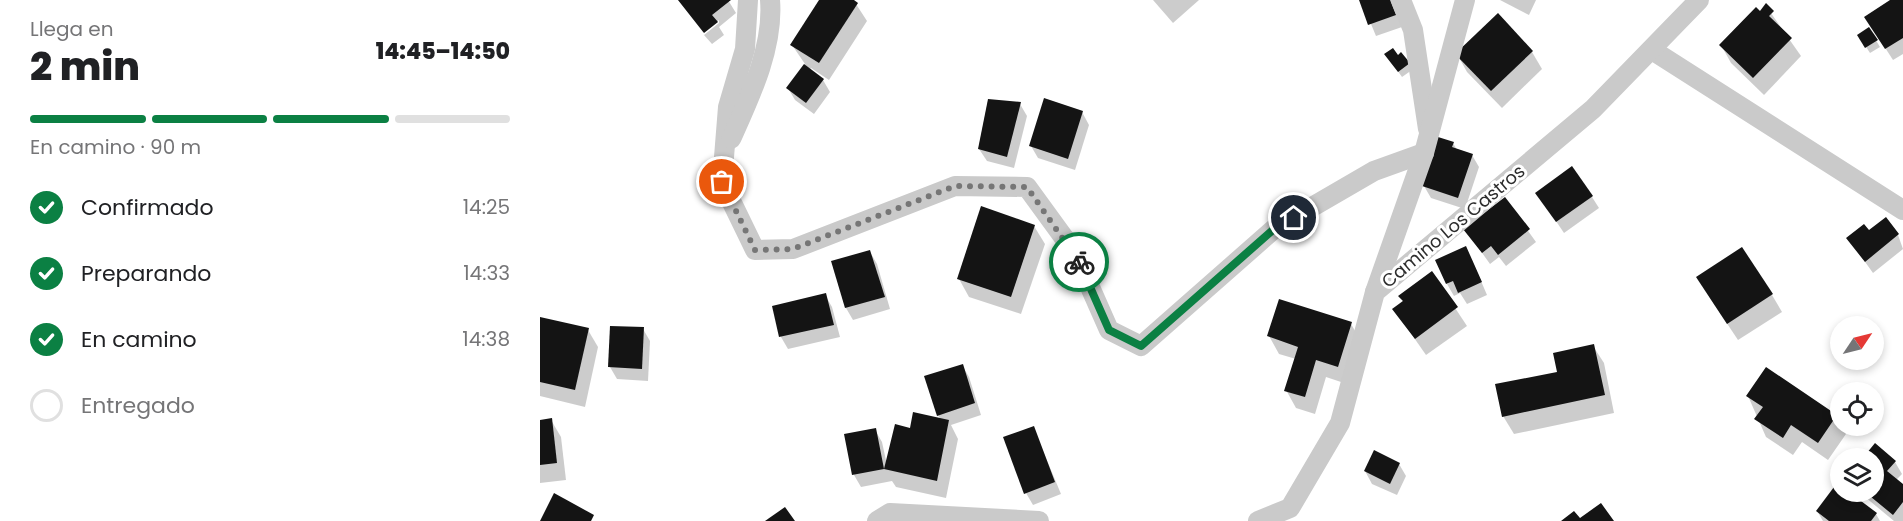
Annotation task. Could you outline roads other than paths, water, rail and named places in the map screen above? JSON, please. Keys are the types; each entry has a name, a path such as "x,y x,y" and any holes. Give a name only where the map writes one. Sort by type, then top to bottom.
{"street":[{"path":"748,0 745,49 728,107 722,182 755,250 793,249 955,186 1027,187 1075,253 1109,330 1141,346 1274,229 1374,171 1427,145"},
{"path":"724,152 750,98 765,50 770,0"},
{"path":"1401,0 1413,30 1427,145"},
{"path":"1375,292 1427,145 1465,0"},
{"name":"Camino Los Castros","path":"1258,521 1290,514 1340,423 1375,292 1593,109 1699,0"},
{"path":"1652,50 1903,210"},
{"path":"877,521 890,513 1039,521"}]}
